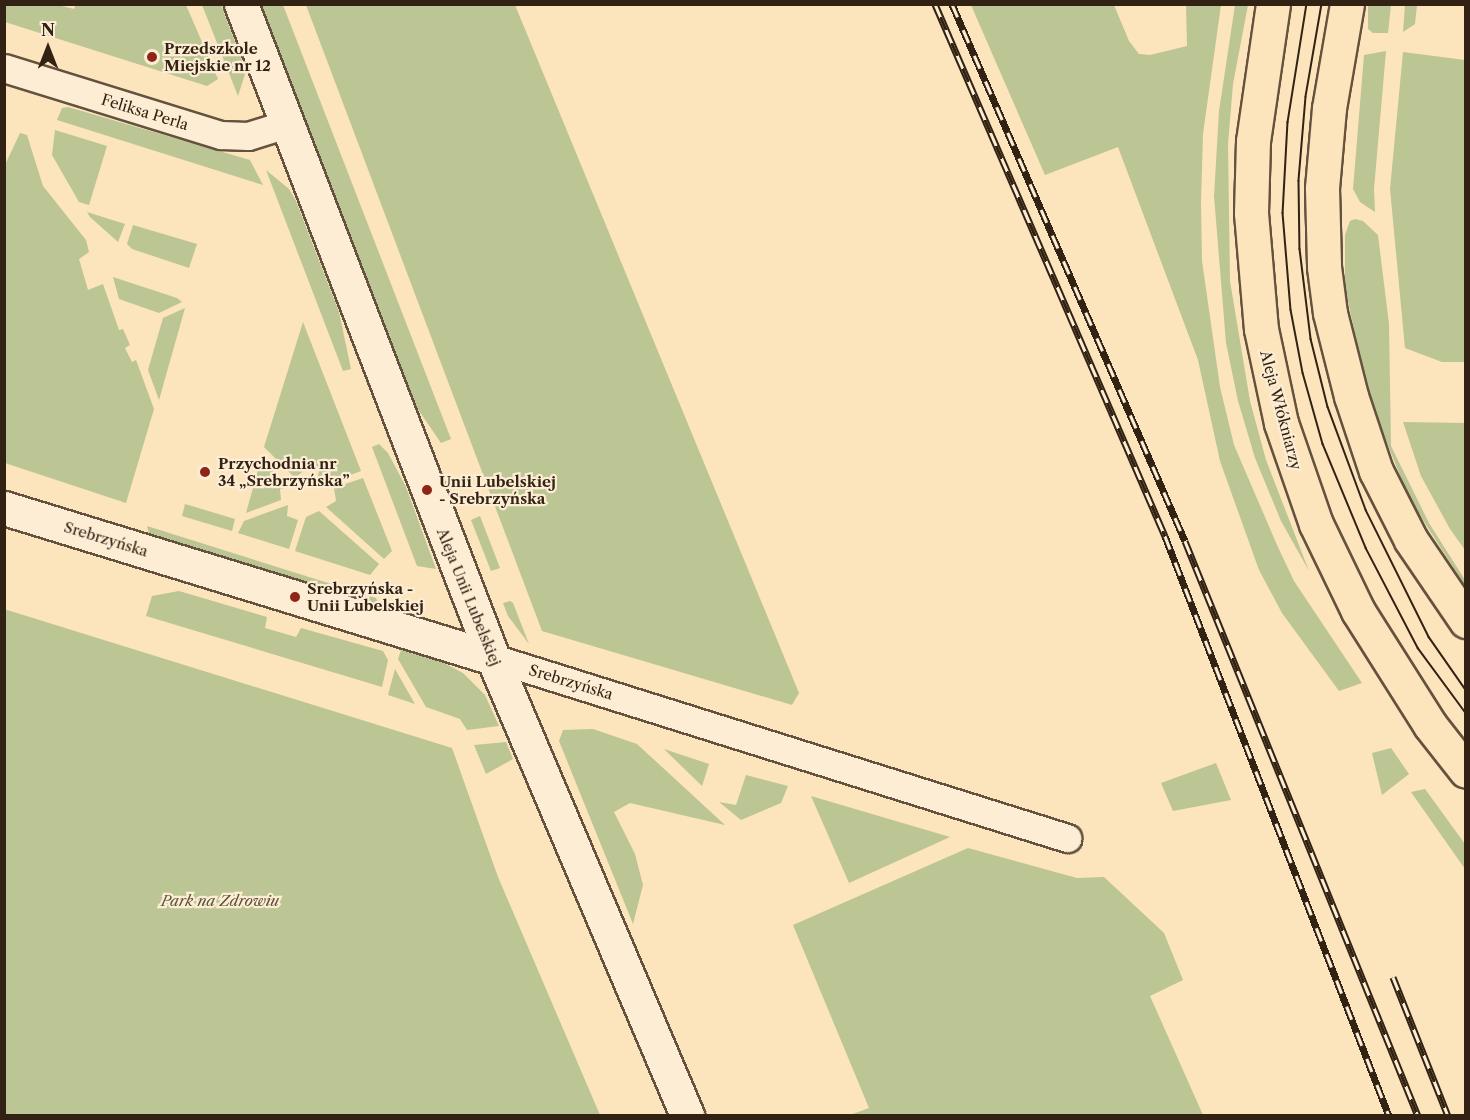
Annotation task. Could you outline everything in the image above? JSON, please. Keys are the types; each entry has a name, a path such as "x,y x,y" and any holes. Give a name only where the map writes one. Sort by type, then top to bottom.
{"main road":[{"name":"Aleja Włókniarzy","path":"1273,4 1253,141 1251,213 1261,329 1281,423 1316,524 1358,611 1424,716 1466,771"},
{"path":"1347,4 1329,108 1322,188 1324,267 1330,313 1351,396 1376,471 1411,540 1466,621"}],"street":[{"name":"Aleja Unii Lubelskiej","path":"241,4 493,658 687,1116"},
{"name":"Feliksa Perla","path":"4,68 220,135 248,136 287,124"},
{"name":"Srebrzyńska","path":"4,508 1067,838"}],"green space":[{"name":"Przedszkole Miejskie nr 12","path":"76,4 186,5 218,79 207,86 5,22 5,5 58,5 74,9"},
{"path":"202,5 221,5 246,71 238,96"},
{"path":"260,5 283,5 451,439 441,443 413,402"},
{"path":"306,5 515,5 799,693 792,705 542,631"},
{"path":"971,5 1114,5 1129,41 1139,54 1150,55 1187,46 1186,5 1221,5 1203,134 1201,202 1202,261 1220,387 1234,445 1294,581 1362,683 1339,691 1282,613 1259,570 1220,461 1198,360 1118,147 1045,175"},
{"path":"1235,5 1248,5 1233,84 1228,144 1230,281 1250,401 1266,460 1309,571 1281,521 1255,458 1238,401 1226,343 1214,196 1219,111"},
{"path":"1368,5 1391,5 1388,33 1373,33 1368,29"},
{"path":"1405,5 1417,5 1415,24 1403,32"},
{"path":"1386,51 1374,189 1375,212 1360,202 1353,189 1364,55"},
{"path":"1403,52 1465,60 1465,362 1442,362 1405,348 1390,189"},
{"path":"68,107 250,160 263,185 57,120 62,108"},
{"path":"55,130 107,146 89,205 79,202 52,155"},
{"path":"20,133 27,135 43,186 86,240 89,252 79,259 88,290 103,284 119,330 123,329 130,345 125,348 132,362 136,360 154,409 126,503 5,463 4,167"},
{"path":"266,170 289,189 296,201 339,312 351,369 343,371"},
{"path":"87,212 125,224 118,242 90,217"},
{"path":"1355,219 1363,221 1378,235 1389,324 1391,446 1429,523 1465,580 1465,586 1409,498 1368,395 1345,287 1345,235 1350,221"},
{"path":"133,225 197,244 189,268 132,249 127,244"},
{"path":"113,277 177,298 182,302 159,313 119,299"},
{"path":"185,308 159,400 148,370 163,318"},
{"path":"303,322 361,471 327,484 318,476 319,471 308,467 295,478 264,447"},
{"path":"1403,422 1465,423 1465,550 1450,529 1421,476"},
{"path":"379,444 388,453 406,487 436,569 417,566 372,447"},
{"path":"261,459 288,487 280,489 281,500 246,513"},
{"path":"363,478 392,551 384,559 326,507 336,501 334,488"},
{"path":"185,504 235,519 232,531 182,516"},
{"path":"288,505 287,516 298,520 289,549 238,533 244,521"},
{"path":"319,511 379,564 370,575 295,551 306,517"},
{"path":"480,516 500,568 491,571 471,520"},
{"path":"147,526 376,598 379,605 149,533"},
{"path":"179,591 267,617 265,628 296,637 301,628 383,651 388,660 382,687 146,616 152,596"},
{"path":"510,601 513,603 529,644 508,616 503,603"},
{"name":"Park na Zdrowiu","path":"4,609 452,748 498,877 600,1115 5,1115"},
{"path":"401,650 444,663 463,673 485,695 499,726 467,730 460,719 426,707 398,659"},
{"path":"395,669 415,704 388,695"},
{"path":"593,729 637,744 725,825 630,803 614,812 635,854 643,885 633,924 559,741 563,730"},
{"path":"506,742 513,759 486,774 474,745"},
{"path":"1391,748 1409,774 1382,795 1372,753"},
{"path":"664,749 709,764 702,786"},
{"path":"1216,763 1231,800 1173,811 1161,783"},
{"path":"746,775 788,786 781,803 741,820 719,802 736,805"},
{"path":"1425,789 1465,844 1465,869 1411,792"},
{"path":"811,796 950,837 849,883"},
{"path":"968,848 1077,878 1104,877 1164,933 1183,980 1150,996 1203,1115 850,1115 869,1108 793,925"}],"tram line":[{"path":"1307,4 1288,122 1283,213 1291,310 1303,373 1323,444 1366,548 1418,648 1466,713"},
{"path":"1322,4 1306,97 1299,181 1300,249 1311,339 1328,407 1366,510 1429,637 1466,690"}],"railway":[{"path":"935,4 1165,536 1389,1116"},
{"path":"952,4 1185,541 1418,1116"},
{"path":"1393,977 1448,1116"}],"place":[{"name":"Przedszkole Miejskie nr 12","path":"152,57"},
{"name":"Przychodnia nr 34 „Srebrzyńska”","path":"205,472"},
{"name":"Unii Lubelskiej - Srebrzyńska","path":"427,490"},
{"name":"Srebrzyńska - Unii Lubelskiej","path":"295,597"}]}
